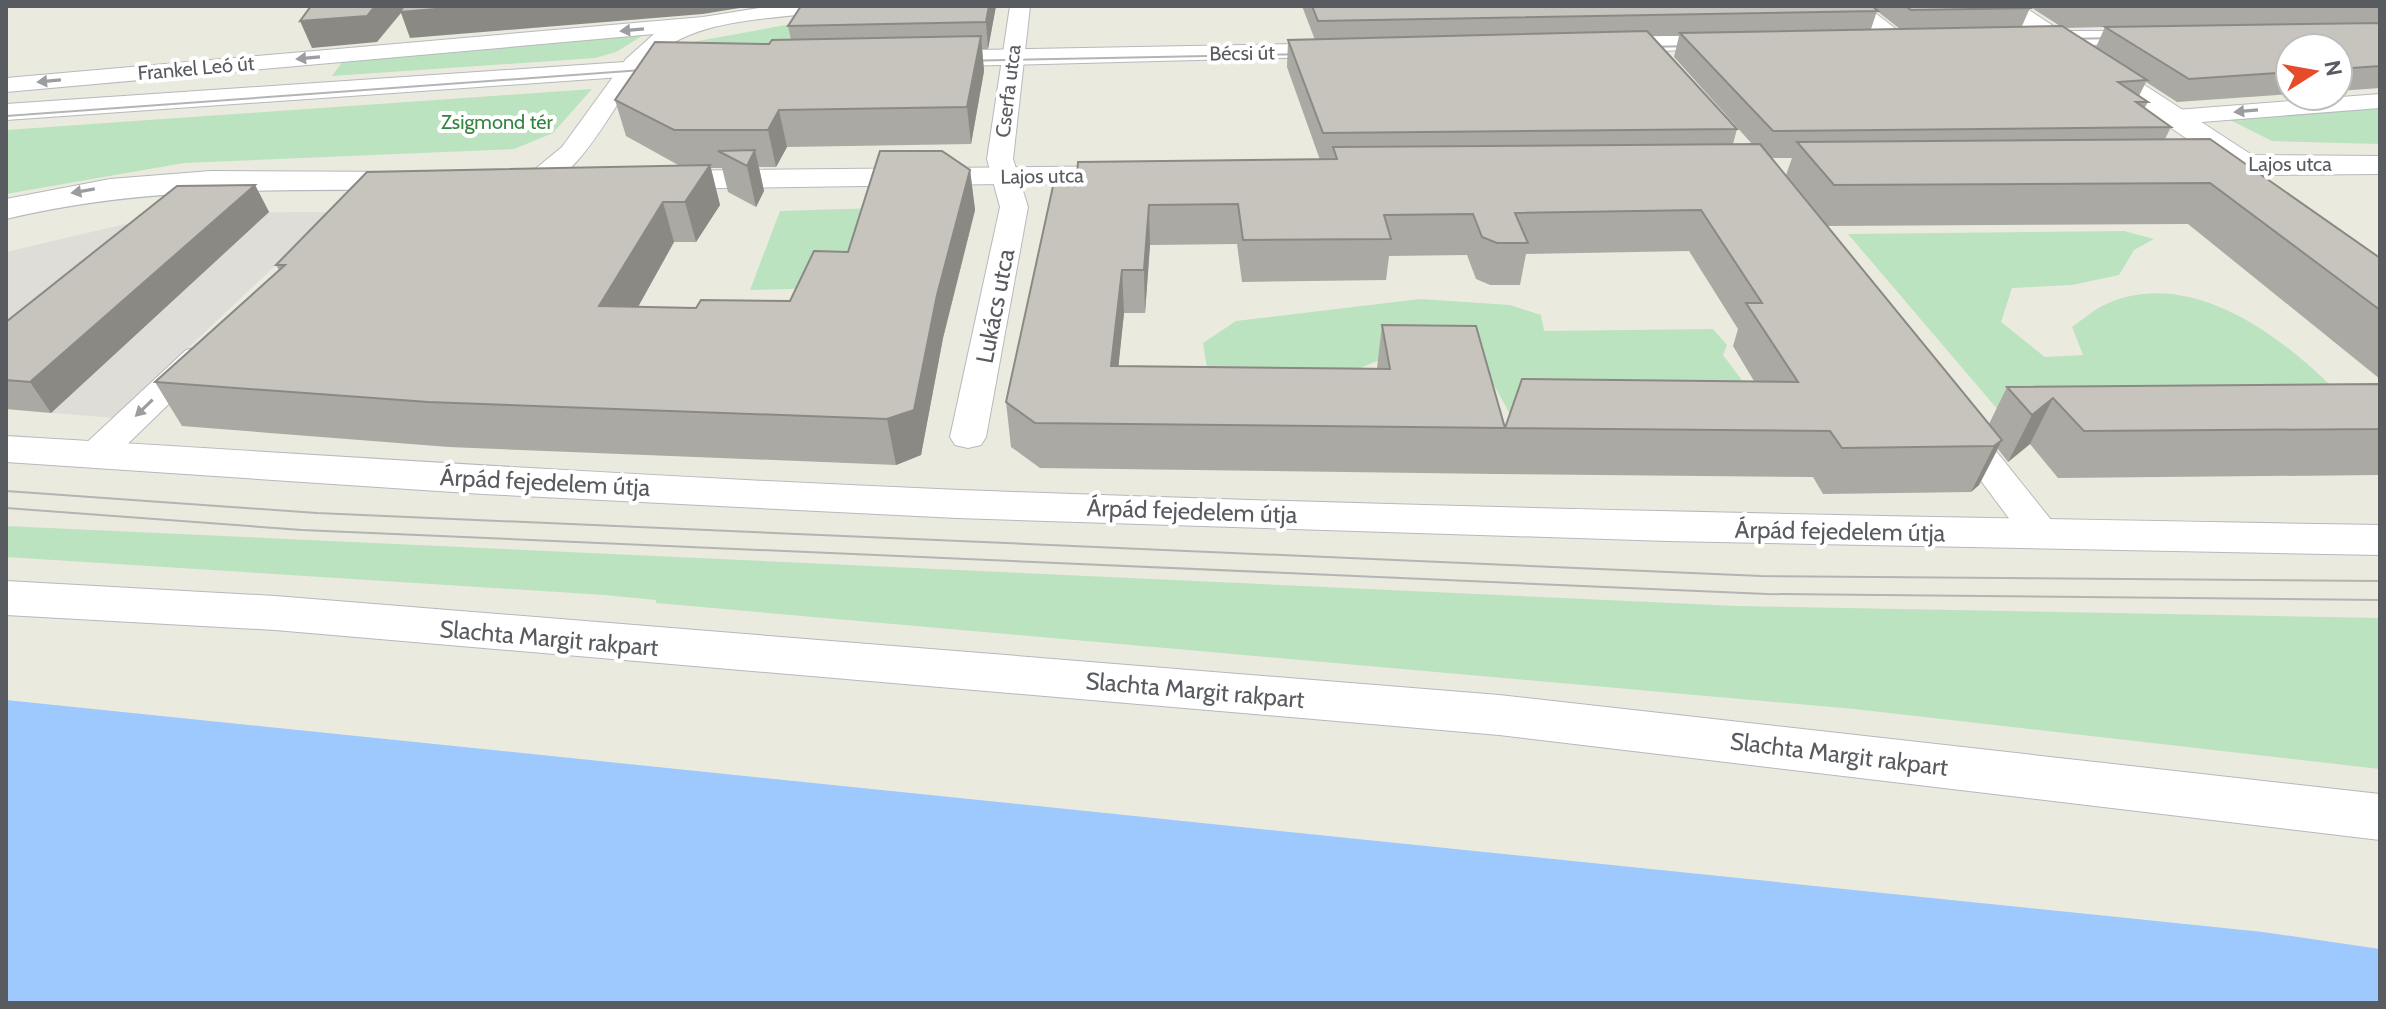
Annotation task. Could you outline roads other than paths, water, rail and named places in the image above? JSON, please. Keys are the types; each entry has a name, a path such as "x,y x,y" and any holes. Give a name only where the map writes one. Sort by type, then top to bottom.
{"street":[{"path":"386,51 709,23 820,6"},
{"name":"Cserfa utca","path":"1004,176 1000,159 1020,6"},
{"path":"1853,6 1898,39"},
{"path":"2007,6 2058,37 2290,196"},
{"path":"538,180 570,154 633,67 657,42 709,23"},
{"path":"386,51 403,28"},
{"path":"1986,39 2191,35"},
{"path":"1850,40 1927,39"},
{"path":"1567,46 1756,42"},
{"path":"1645,44 1665,66"},
{"name":"Bécsi út","path":"897,60 1378,50"},
{"name":"Frankel Leó út","path":"6,85 386,51"},
{"path":"6,112 633,67 721,64"},
{"path":"2176,117 2380,101"},
{"name":"Lajos utca","path":"2156,165 2380,165"},
{"name":"Lajos utca","path":"625,180 1160,175"},
{"name":"Lukács utca","path":"968,437 1014,207 1004,176"},
{"path":"6,209 130,184 260,178 445,181"},
{"path":"507,180 578,181"},
{"path":"6,235 158,200 328,181"},
{"path":"349,214 383,181"},
{"path":"96,454 222,334"},
{"path":"1945,409 2042,535"},
{"name":"Árpád fejedelem útja","path":"6,449 485,480 941,501 1666,528 2380,540"},
{"name":"Slachta Margit rakpart","path":"6,598 275,613 530,637 1499,715 2380,817"}],"water":[{"path":"6,700 2263,932 2380,949 2380,1003 6,1003"}],"tram line":[{"path":"2060,39 2120,38"},
{"path":"1640,47 1700,46"},
{"path":"960,61 1308,54"},
{"path":"6,116 656,69"},
{"path":"6,491 317,513 1761,576 2380,581"},
{"path":"6,508 302,530 1767,594 2380,600"}],"park label":[{"name":"Zsigmond tér","path":"497,122"}]}
